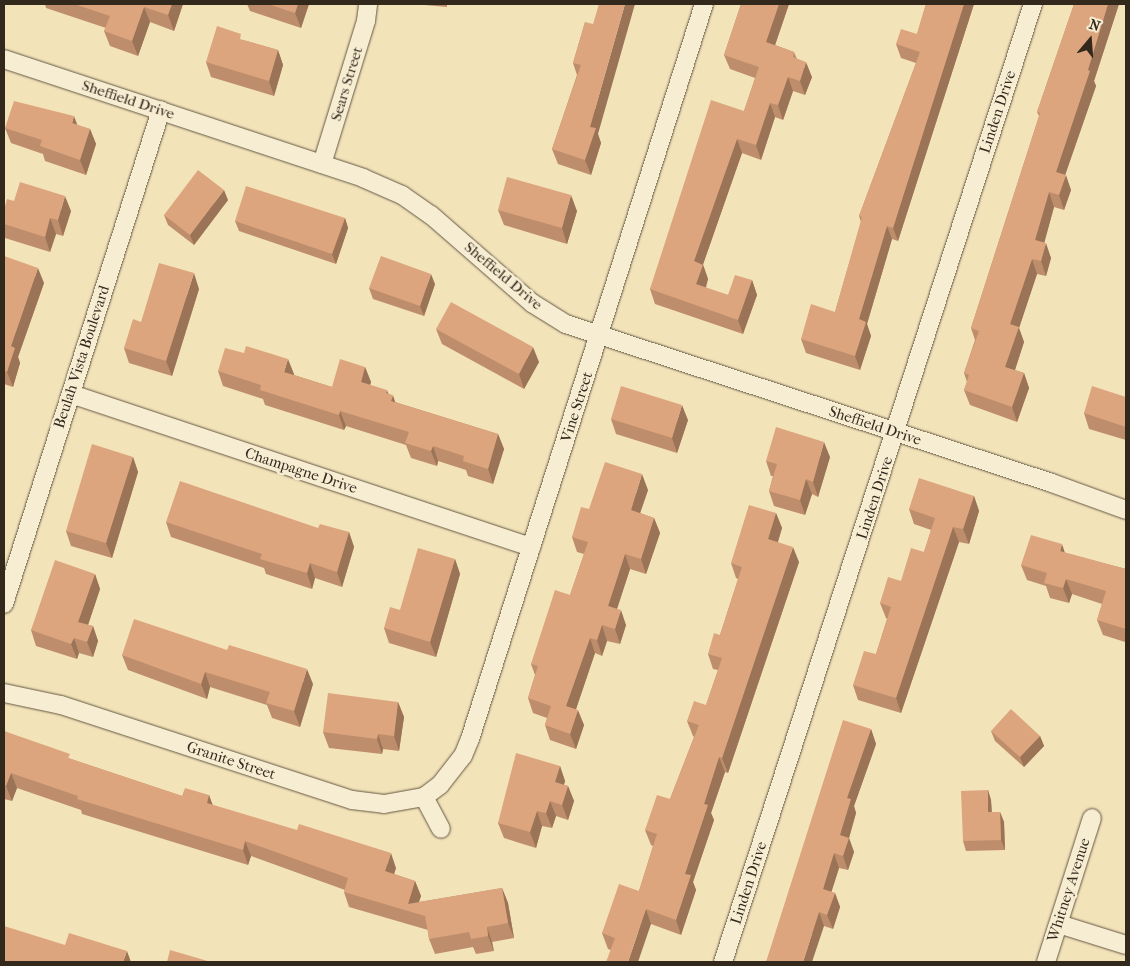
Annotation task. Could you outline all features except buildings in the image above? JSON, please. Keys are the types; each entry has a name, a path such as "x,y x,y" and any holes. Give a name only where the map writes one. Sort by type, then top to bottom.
{"street":[{"name":"Sears Street","path":"322,164 366,21 368,4"},
{"name":"Vine Street","path":"424,797 440,785 463,756 600,336 704,4"},
{"name":"Linden Drive","path":"723,962 896,433 1033,4"},
{"name":"Sheffield Drive","path":"4,59 322,164 402,195 431,215 532,303 566,324 1126,510"},
{"name":"Beulah Vista Boulevard","path":"4,604 161,110"},
{"name":"Champagne Drive","path":"71,394 531,547"},
{"name":"Granite Street","path":"4,693 60,705 352,800 384,804 424,797"},
{"path":"424,797 441,829"},
{"name":"Whitney Avenue","path":"1046,962 1092,818"},
{"path":"1058,924 1126,945"}]}
